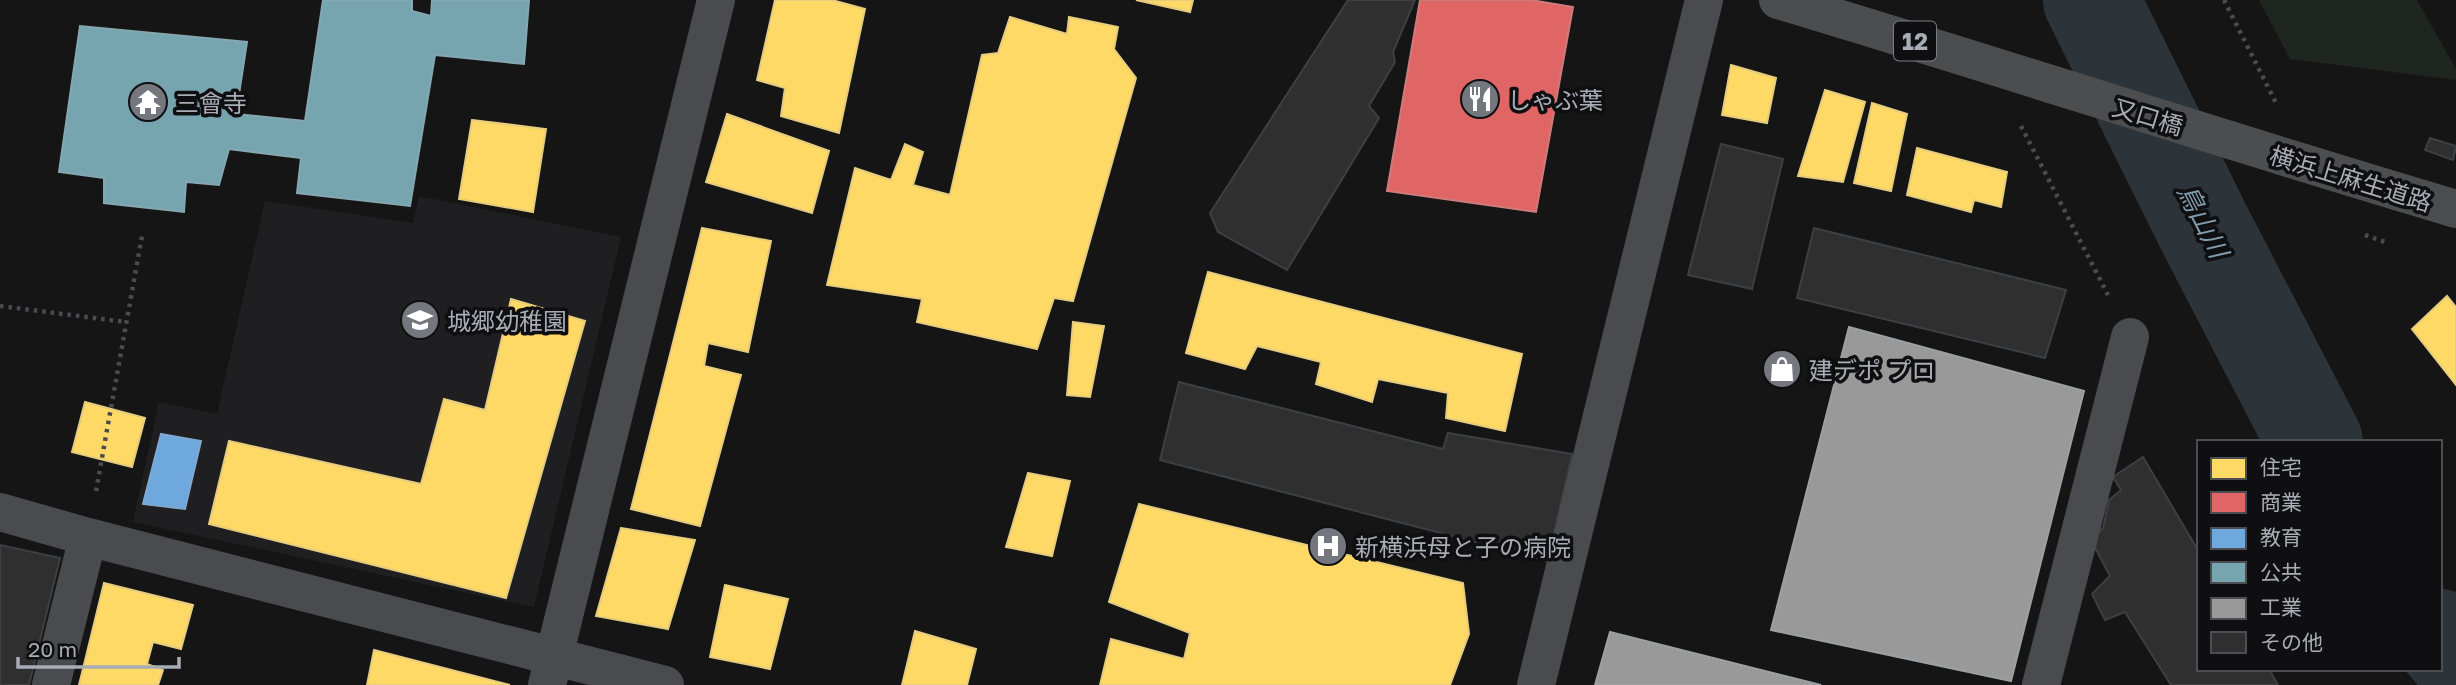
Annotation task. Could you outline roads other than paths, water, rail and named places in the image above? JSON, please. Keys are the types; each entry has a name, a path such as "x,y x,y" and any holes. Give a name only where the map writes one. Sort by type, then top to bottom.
{"main road":[{"name":"又口橋","path":"1779,0 1988,63 2246,147"},
{"name":"横浜上麻生道路","path":"2246,147 2456,209"}],"street":[{"path":"550,671 716,0"},
{"path":"1536,685 1704,0"},
{"path":"2041,685 2130,337"},
{"path":"0,512 550,671 665,685"},
{"path":"51,685 88,537"}],"waterway":[{"name":"鳥山川","path":"2091,0 2203,226 2314,440"},
{"name":"鳥山川","path":"2442,639 2456,656"}],"place":[{"name":"しゃぶ葉","path":"1480,99"},
{"name":"三會寺","path":"148,102"},
{"name":"城郷幼稚園","path":"420,320"},
{"name":"建デポ プロ","path":"1782,369"},
{"name":"新横浜母と子の病院","path":"1328,546"}]}
